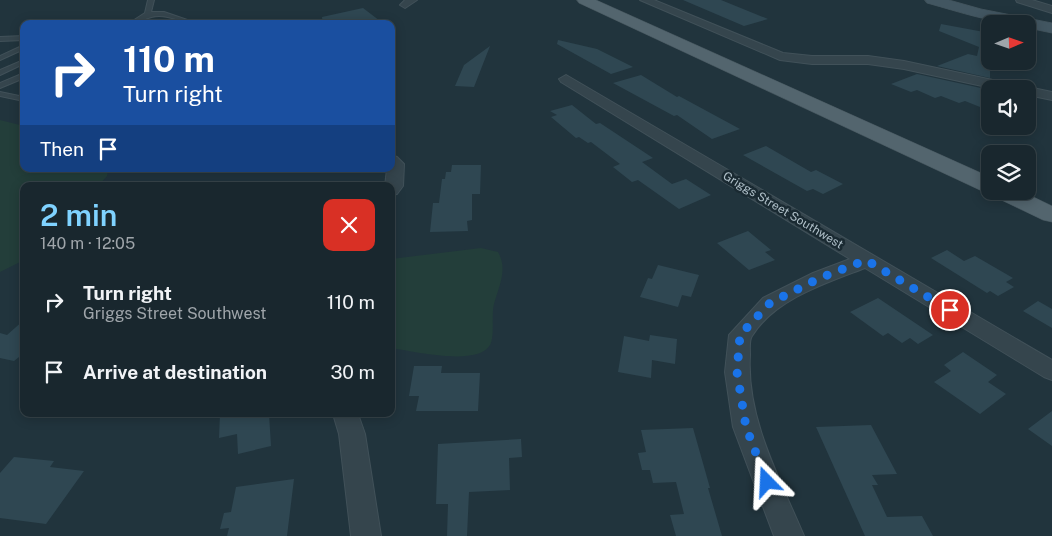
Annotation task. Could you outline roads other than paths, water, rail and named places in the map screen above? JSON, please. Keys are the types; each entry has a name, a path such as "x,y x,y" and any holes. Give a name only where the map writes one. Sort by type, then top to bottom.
{"main road":[{"path":"584,0 981,182"},
{"path":"1020,200 1052,215"}],"street":[{"path":"645,0 780,56 812,60 868,60 886,62 981,82"},
{"path":"932,0 979,13 1052,28"},
{"path":"1021,0 1052,10"},
{"name":"Griggs Street Southwest","path":"566,79 1052,371"},
{"path":"1036,93 1052,96"},
{"path":"394,182 395,163"},
{"path":"789,536 746,427 737,372 740,335 770,303 820,278 866,260"},
{"path":"346,417 352,434 366,536"}],"lane":[{"path":"148,14 151,0"},
{"path":"138,20 148,14 164,14 183,20"},
{"path":"0,39 20,38"},
{"path":"0,58 20,49"},
{"path":"0,73 20,65"},
{"path":"0,86 20,77"},
{"path":"0,94 20,98"}]}
